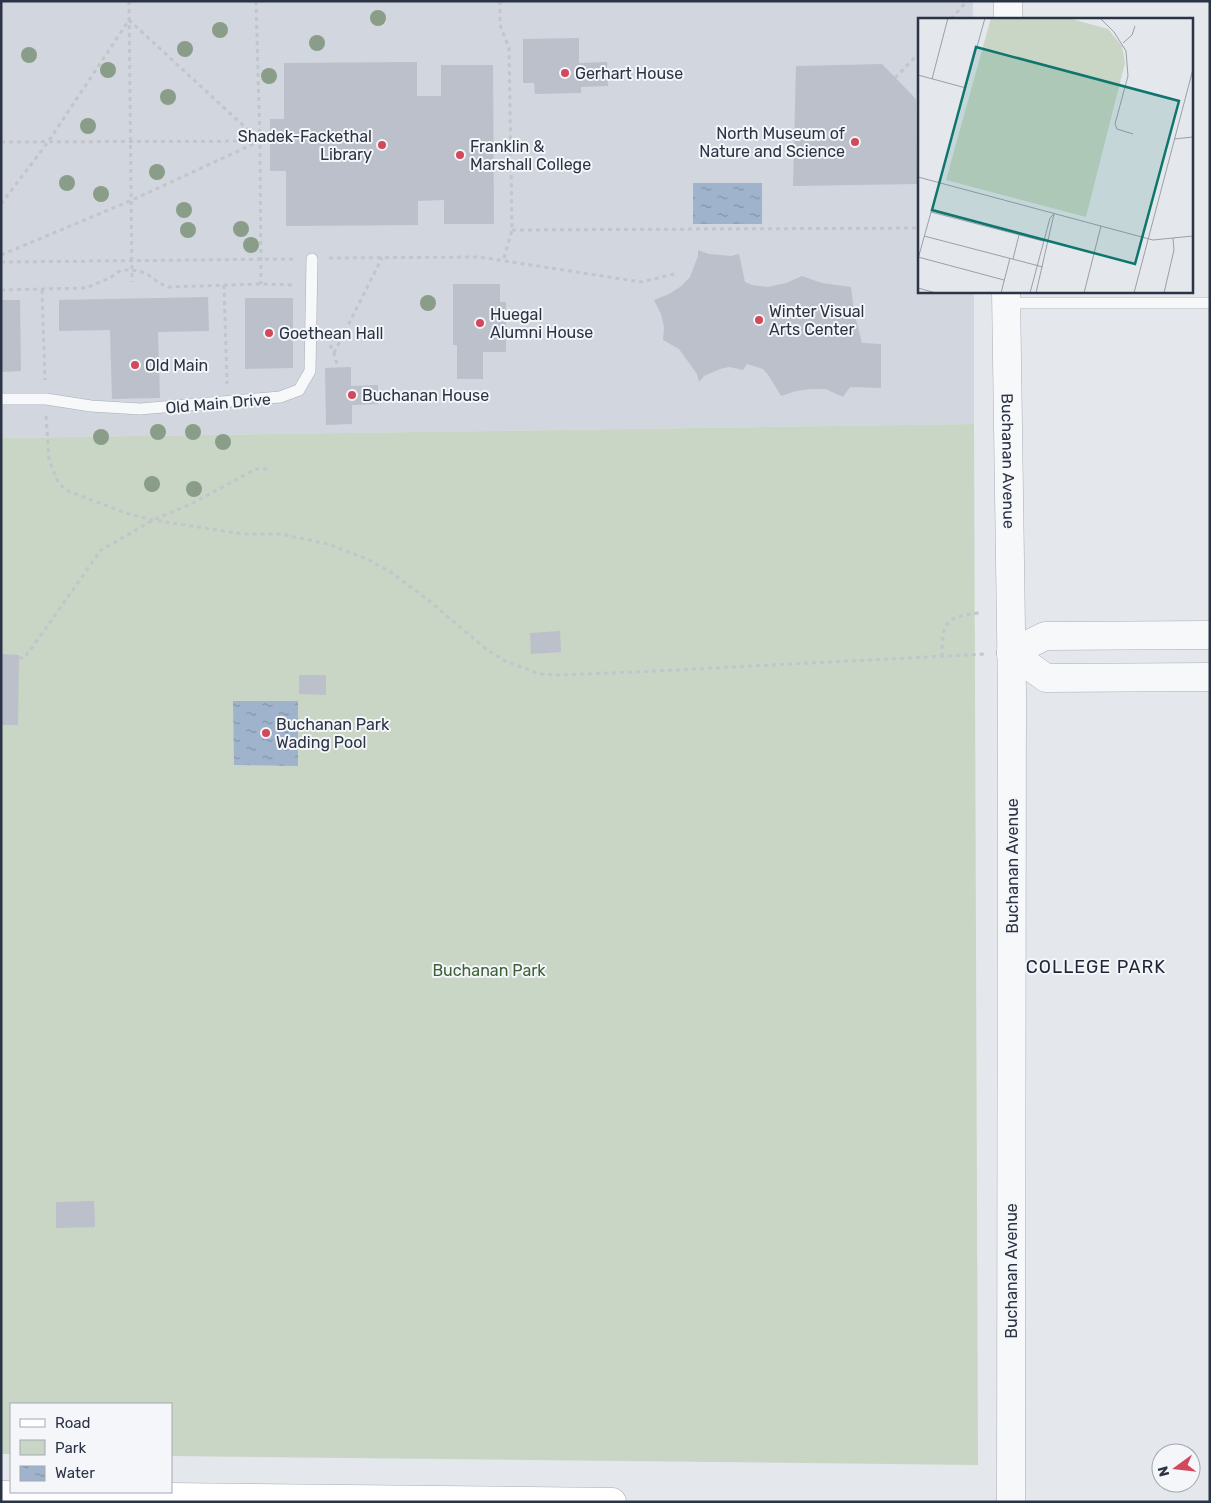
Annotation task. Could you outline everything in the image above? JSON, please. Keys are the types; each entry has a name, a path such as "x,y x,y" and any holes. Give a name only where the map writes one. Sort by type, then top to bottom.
{"main road":[{"path":"1,1495 612,1502"}],"street":[{"path":"1008,1 1008,18"},
{"name":"Buchanan Avenue","path":"1006,297 1011,653 1011,1502"},
{"path":"1210,635 1045,636 1011,653 1046,678 1210,677"}],"lane":[{"name":"Old Main Drive","path":"1,399 46,399 91,406 140,409 280,397 299,390 310,371 312,259"},
{"path":"1006,297 1210,303"}],"path":[{"path":"129,1 132,282"},
{"path":"256,1 260,141 261,284"},
{"path":"500,1 500,24 509,48 512,230 503,261"},
{"path":"952,18 967,1"},
{"path":"129,20 260,141"},
{"path":"1,204 48,142 129,20"},
{"path":"895,78 918,54"},
{"path":"1,142 260,141"},
{"path":"1,255 130,201 260,141"},
{"path":"512,230 918,228"},
{"path":"1,262 479,257 641,282 678,273"},
{"path":"334,353 382,258"},
{"path":"1,290 86,288 110,278 121,270 146,273 168,287 261,284 311,286"},
{"path":"224,285 226,372"},
{"path":"42,290 46,399"},
{"path":"47,438 50,460 59,484 68,491 123,512 154,520 243,534 281,534 328,544 367,559 389,571 419,593 486,649 504,661 540,674 568,675 1011,653"},
{"path":"19,658 24,658 101,550 154,520 191,504 256,469 271,469"},
{"path":"942,657 942,635 946,625 952,619 979,613"}],"shaded area":[{"name":"Franklin & Marshall College","path":"1,1 973,1 973,18 918,18 918,292 974,292 974,424 1,438"}],"green space":[{"name":"Buchanan Park","path":"974,424 978,1465 172,1456 172,1403 10,1403 10,1454 1,1454 1,438"}],"water":[{"path":"693,183 762,183 762,224 693,224"},
{"name":"Buchanan Park Wading Pool","path":"233,701 298,701 298,766 234,765"}],"building":[{"name":"Gerhart House","path":"579,38 579,63 607,62 608,86 581,87 581,93 535,94 534,83 523,83 523,39"},
{"name":"Shadek-Fackethal Library","path":"417,62 417,96 441,96 441,65 493,65 494,224 444,224 444,200 418,201 418,225 286,226 286,171 270,171 270,119 284,119 284,63"},
{"name":"North Museum of Nature and Science","path":"882,64 916,99 917,184 793,186 796,66"},
{"name":"Winter Visual Arts Center","path":"698,250 709,254 731,256 739,254 745,282 752,285 768,287 786,283 802,276 822,283 851,287 854,312 862,343 881,344 881,388 850,387 843,397 826,389 796,391 781,396 763,369 747,364 743,370 729,367 720,369 704,376 699,382 697,374 679,349 663,340 664,327 661,314 654,300 680,287 690,277 698,256"},
{"name":"Huegal Alumni House","path":"453,284 500,284 500,302 506,302 506,352 483,352 483,379 457,379 457,345 453,345"},
{"name":"Old Main","path":"208,297 209,331 158,332 160,398 112,399 110,330 59,331 59,300"},
{"name":"Goethean Hall","path":"245,298 293,298 293,368 245,369"},
{"path":"1,300 20,300 21,371 1,372"},
{"name":"Buchanan House","path":"351,367 351,386 378,385 378,404 352,405 352,424 326,425 325,368"},
{"path":"560,631 561,652 531,654 530,633"},
{"path":"1,654 19,655 18,725 1,725"},
{"path":"299,675 326,675 326,695 299,694"},
{"path":"94,1201 95,1227 56,1228 56,1202"}],"place":[{"name":"Gerhart House","path":"565,73"},
{"name":"North Museum of Nature and Science","path":"855,142"},
{"name":"Shadek-Fackethal Library","path":"382,145"},
{"name":"Franklin & Marshall College","path":"460,155"},
{"name":"Winter Visual Arts Center","path":"759,320"},
{"name":"Huegal Alumni House","path":"480,323"},
{"name":"Goethean Hall","path":"269,333"},
{"name":"Old Main","path":"135,365"},
{"name":"Buchanan House","path":"352,395"},
{"name":"Buchanan Park Wading Pool","path":"266,733"}],"district":[{"name":"COLLEGE PARK","path":"1096,967"}]}
